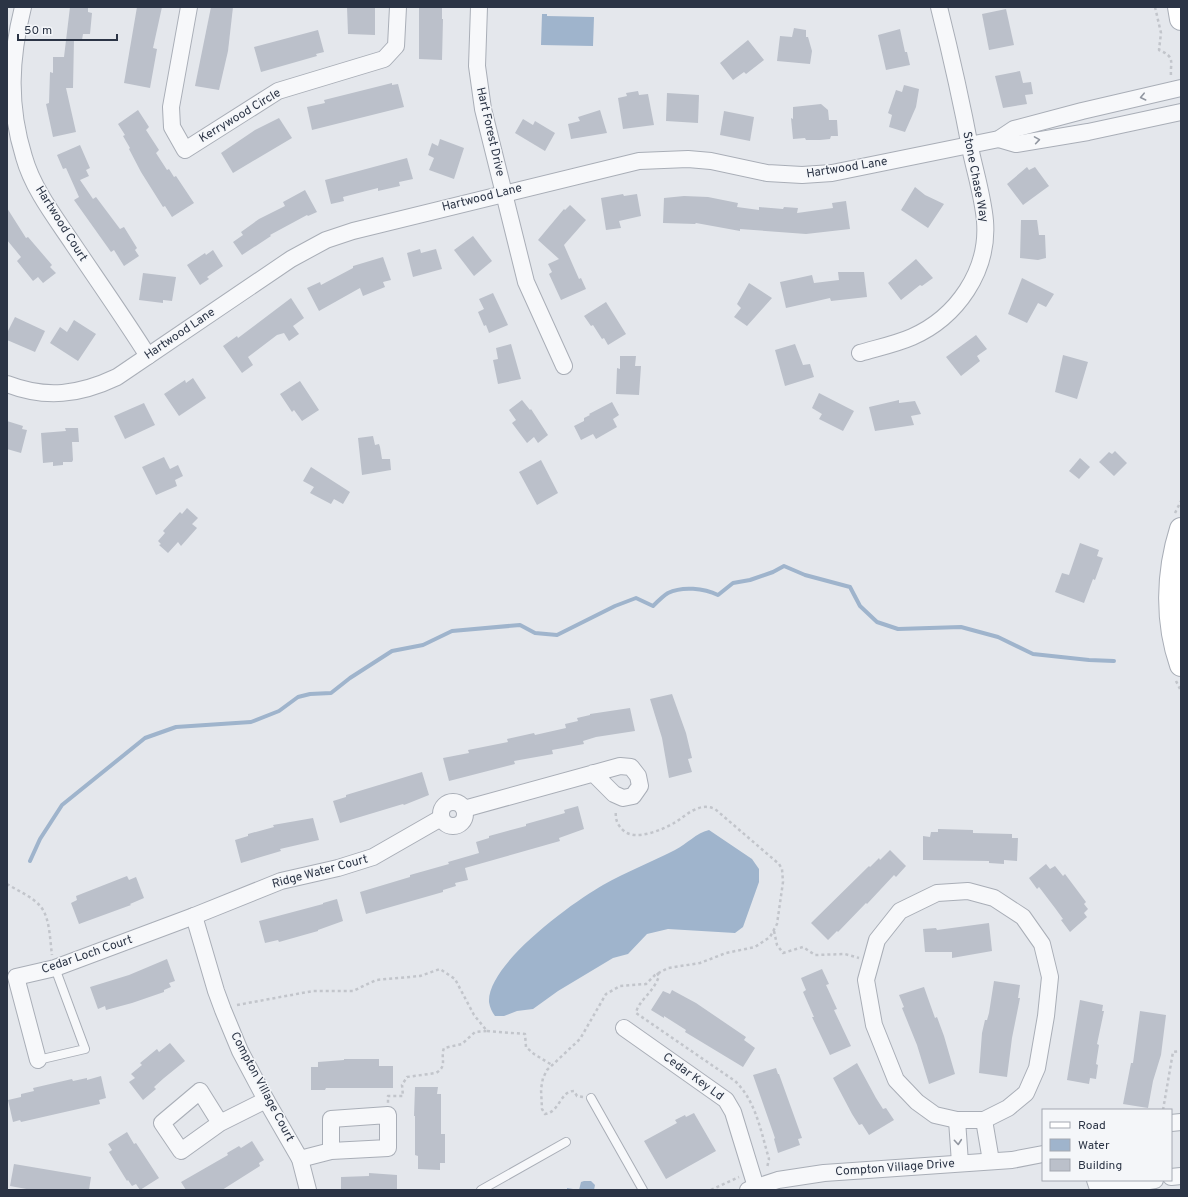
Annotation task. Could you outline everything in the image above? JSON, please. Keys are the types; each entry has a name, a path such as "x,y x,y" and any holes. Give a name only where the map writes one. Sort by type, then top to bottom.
{"main road":[{"path":"1178,7 1181,19"},
{"path":"1181,529 1171,577 1170,610 1175,646 1181,665"}],"street":[{"name":"Hartwood Court","path":"22,7 15,41 12,82 15,122 24,158 47,205 148,356"},
{"name":"Kerrywood Circle","path":"189,7 171,107 172,127 185,150 278,91 384,60 396,46 398,7"},
{"name":"Hart Forest Drive","path":"479,7 476,45 480,90 504,193 526,282 564,366"},
{"name":"Stone Chase Way","path":"860,352 911,338 930,328 954,308 972,283 982,256 985,221 970,145 939,7"},
{"name":"Hartwood Lane","path":"7,384 21,389 46,394 62,394 88,389 117,377 291,259 326,240 353,230 652,159 696,160 767,173 802,175 832,173 999,139 1014,129 1082,111 1176,83"},
{"name":"Hartwood Lane","path":"999,139 1016,144 1088,132 1181,112"},
{"name":"Ridge Water Court","path":"194,916 281,881 338,868 373,857 441,818 445,824 457,826 462,822 465,816 464,809 620,766 631,767 638,776 640,786 633,796 623,798 619,796"},
{"path":"593,773 614,794 619,796"},
{"path":"968,891 994,898 1023,917 1042,944 1050,977 1046,1016 1037,1068 1026,1093 1008,1108 984,1120 957,1120 936,1115 917,1102 896,1080 874,1025 866,980 877,940 900,911 937,893 968,891"},
{"name":"Cedar Loch Court","path":"38,1060 16,977 53,962 194,916"},
{"name":"Compton Village Court","path":"194,916 216,991 240,1051 300,1159 308,1190"},
{"name":"Cedar Key Ld","path":"624,1028 726,1100 733,1112 752,1189"},
{"path":"220,1123 266,1100"},
{"path":"300,1159 331,1151 388,1148 388,1115 331,1119 331,1151"},
{"path":"957,1120 960,1163"},
{"path":"984,1120 991,1161"},
{"name":"Compton Village Drive","path":"752,1189 801,1176 824,1173 991,1161 1042,1154"},
{"path":"1097,1186 1145,1181"}],"lane":[{"path":"38,1060 85,1049 53,962"},
{"path":"591,1098 643,1190"},
{"path":"481,1190 566,1142"}],"path":[{"path":"1155,7 1161,33 1159,50 1168,54 1172,60 1176,83"},
{"path":"591,1098 577,1096 574,1091 570,1091 556,1108 550,1113 545,1114 542,1109 541,1088 543,1078 552,1065 580,1039 606,994 620,986 646,984 657,973 668,968 700,963 726,953 755,947 770,937 774,932 777,924 783,882 782,869 779,864 715,809 709,806 693,810 674,823 660,829 634,835 627,834 618,826 616,820 619,796"},
{"path":"7,884 33,900 42,908 46,917 53,962"},
{"path":"774,932 777,946 782,953 803,947 814,955 845,954 871,962"},
{"path":"223,1010 235,1006 313,991 353,991 376,980 420,976 440,969 455,979 474,1015 487,1031"},
{"path":"388,1115 388,1096 402,1096 402,1086 407,1077 436,1073 443,1068 444,1048 462,1044 475,1032 487,1031 525,1034 526,1047 534,1054 552,1065"},
{"path":"1162,1109 1173,1052 1181,1051"}],"water":[{"path":"542,14 547,14 547,16 594,17 593,46 541,45"},
{"path":"709,830 752,859 759,869 759,882 743,927 735,933 668,929 647,934 628,954 613,958 558,991 533,1009 517,1011 504,1016 495,1016 491,1010 489,1002 492,987 502,970 516,953 553,919 589,893 603,885 679,848 704,831"},
{"path":"584,1181 591,1181 595,1185 594,1190 579,1190 581,1182"},
{"path":"567,1188 579,1190 567,1190"}],"building":[{"path":"70,7 88,7 88,12 92,13 90,34 83,34 82,40 74,39 73,88 66,88 76,132 53,137 46,104 49,103 50,72 53,73 53,57 64,57"},
{"path":"137,7 162,7 153,48 157,49 150,88 124,83"},
{"path":"211,7 233,7 228,51 219,90 195,86"},
{"path":"347,7 375,7 375,35 348,34"},
{"path":"419,7 442,7 442,60 419,59"},
{"path":"1006,9 1014,45 989,50 982,14"},
{"path":"794,28 806,30 806,37 808,37 812,51 810,64 777,61 780,36 792,37"},
{"path":"900,29 905,52 907,52 910,65 886,70 878,35"},
{"path":"318,30 324,52 316,54 317,56 261,72 254,47"},
{"path":"748,40 764,60 746,74 744,72 733,80 720,63"},
{"path":"1020,71 1023,83 1031,82 1033,94 1025,95 1027,104 1003,108 995,76"},
{"path":"392,83 392,85 398,84 404,107 312,130 307,107 325,103 324,100"},
{"path":"904,85 919,89 916,107 905,132 889,127 892,115 888,113 896,90 902,92"},
{"path":"638,91 639,95 648,94 654,125 623,129 618,98 627,96 626,93"},
{"path":"667,93 699,95 698,123 666,121"},
{"path":"821,104 828,110 829,120 837,120 838,136 831,136 830,139 820,140 806,140 805,138 793,139 791,118 793,119 793,107"},
{"path":"138,110 149,127 146,130 159,150 156,153 167,170 169,169 174,177 176,176 194,203 172,217 165,206 163,207 141,172 123,136 125,135 118,124"},
{"path":"600,110 607,133 571,139 568,124 580,121 578,117"},
{"path":"724,111 754,117 750,141 720,135"},
{"path":"279,118 292,138 233,173 221,153 255,130"},
{"path":"523,119 533,125 535,121 555,133 545,151 515,133"},
{"path":"440,139 464,148 454,179 429,170 434,158 428,155 432,143 438,146"},
{"path":"80,145 90,168 86,170 89,176 80,180 93,199 96,197 120,229 124,227 137,248 135,250 139,256 124,266 114,250 111,252 74,200 79,197 66,168 63,169 57,155"},
{"path":"407,158 413,179 399,182 400,186 378,191 378,188 343,197 344,201 331,204 325,180"},
{"path":"1027,167 1029,170 1035,167 1049,186 1023,205 1007,184"},
{"path":"915,187 925,195 944,204 928,228 901,210"},
{"path":"305,190 317,212 308,216 307,215 270,235 271,236 242,255 233,242 243,235 241,232 259,219 285,206 283,202"},
{"path":"623,194 624,196 637,194 641,216 619,221 621,228 606,230 601,198"},
{"path":"684,196 708,197 738,203 737,207 759,210 759,207 783,209 784,207 798,208 797,213 833,208 832,203 846,201 850,229 806,234 740,229 740,231 696,223 663,223 664,198"},
{"path":"570,205 586,220 564,245 579,279 581,278 586,289 561,300 549,274 552,272 548,264 559,259 538,240 564,209 565,210"},
{"path":"7,208 26,238 28,237 52,265 50,267 56,273 43,283 38,277 33,281 17,261 21,257 7,240"},
{"path":"1021,220 1037,220 1039,235 1045,235 1046,258 1038,260 1020,258"},
{"path":"473,236 492,261 474,276 454,250"},
{"path":"420,249 421,253 436,249 442,269 413,277 407,253"},
{"path":"213,250 223,266 207,277 209,279 200,285 187,265 205,253 206,255"},
{"path":"383,257 391,280 383,282 385,287 363,296 360,288 319,311 307,288 320,282 321,285 353,268 353,266"},
{"path":"916,259 933,278 922,286 920,285 901,300 888,283"},
{"path":"838,272 864,272 867,297 831,301 830,298 786,308 780,282 812,275 814,283 839,280"},
{"path":"143,273 176,277 172,301 163,300 163,303 139,300"},
{"path":"1022,278 1054,294 1046,307 1038,303 1027,323 1008,314"},
{"path":"749,283 772,298 747,326 734,317 741,308 737,304"},
{"path":"493,293 508,325 489,333 478,312 484,309 479,299"},
{"path":"291,298 304,318 293,326 299,334 289,341 284,333 277,335 248,357 253,365 242,373 223,346 237,336 238,338"},
{"path":"606,302 626,334 608,345 604,338 602,339 593,325 591,326 584,316"},
{"path":"15,317 45,331 35,352 7,340 7,333"},
{"path":"74,320 96,334 78,361 50,343 60,327 67,332"},
{"path":"976,335 987,349 977,356 980,361 961,376 946,357"},
{"path":"511,344 521,379 498,384 493,360 498,359 496,348"},
{"path":"795,344 803,365 810,364 814,377 785,386 775,350"},
{"path":"1063,355 1088,362 1077,399 1055,392"},
{"path":"620,356 636,356 635,366 641,366 639,395 616,394 617,368 620,369"},
{"path":"193,378 206,398 179,416 164,394 185,380 186,383"},
{"path":"300,381 319,410 302,421 294,410 292,412 280,394"},
{"path":"819,393 854,411 843,431 819,419 822,414 812,408"},
{"path":"522,400 530,410 531,409 548,435 538,443 534,437 527,443 512,423 516,420 509,410"},
{"path":"899,400 899,403 915,401 921,414 911,416 914,425 875,431 869,407"},
{"path":"612,402 619,415 613,419 617,427 596,439 593,434 581,440 574,426 584,421 584,418 590,415 589,414"},
{"path":"144,403 155,425 125,439 114,416"},
{"path":"7,421 23,426 22,429 27,430 21,453 7,449"},
{"path":"65,428 78,428 79,442 72,442 72,462 63,462 63,465 53,466 53,462 43,463 41,433 66,431"},
{"path":"373,436 375,445 379,444 382,459 390,459 391,470 362,475 358,438"},
{"path":"1115,451 1127,463 1114,476 1099,462 1109,452 1112,454"},
{"path":"164,457 170,469 178,465 183,476 175,480 177,486 156,495 142,467"},
{"path":"1080,458 1090,467 1079,479 1069,471"},
{"path":"541,460 558,493 537,505 519,472"},
{"path":"311,467 350,492 343,504 334,499 331,504 310,493 314,487 303,481"},
{"path":"187,508 198,518 192,524 197,528 181,546 178,542 168,553 159,545 161,544 158,541 165,533 163,531 180,512 182,514"},
{"path":"1080,543 1099,550 1097,556 1103,558 1084,603 1055,592 1062,573 1069,575"},
{"path":"672,694 686,733 692,758 688,759 692,772 669,778 662,738 650,699"},
{"path":"630,708 635,731 596,737 583,741 584,744 552,750 553,754 514,761 515,764 449,781 443,758 469,753 468,750 508,742 507,739 566,728 565,724 578,721 577,718 590,714"},
{"path":"422,772 429,795 404,805 403,804 340,823 333,801 346,797 346,795"},
{"path":"578,806 584,829 559,838 560,841 465,868 468,880 455,883 456,886 443,890 443,892 366,914 360,892 410,877 410,875 449,864 448,862 479,853 476,842 489,838 489,836 565,813 564,810"},
{"path":"313,818 319,840 280,849 281,851 241,863 235,840 248,836 248,834 274,827 273,825"},
{"path":"938,829 973,830 973,833 1012,834 1012,838 1018,838 1017,861 1004,860 1004,864 989,863 989,861 923,860 923,836 930,837 931,832 938,832"},
{"path":"890,850 906,866 896,877 894,875 867,904 866,903 838,932 837,931 828,940 811,923 869,866 870,867 879,858 880,860"},
{"path":"1046,864 1050,869 1055,866 1063,876 1065,874 1086,902 1084,904 1088,909 1084,913 1087,917 1070,932 1061,920 1063,919 1055,908 1039,887 1037,889 1029,878"},
{"path":"127,876 129,880 136,877 144,898 130,904 131,905 79,924 71,903 77,900 76,896"},
{"path":"337,899 343,921 318,931 279,942 278,940 265,943 259,921"},
{"path":"989,923 992,951 952,958 952,952 925,952 923,929 936,928 937,930"},
{"path":"167,959 175,981 169,983 171,987 164,990 164,992 132,1003 106,1010 105,1006 98,1009 90,987 129,975"},
{"path":"822,969 829,984 826,985 837,1009 834,1010 851,1046 830,1055 812,1017 814,1017 803,992 806,990 801,978"},
{"path":"994,981 1020,985 1018,998 1020,998 1012,1038 1007,1077 979,1073 982,1033 985,1020 987,1020 989,1013"},
{"path":"924,987 935,1018 937,1017 944,1036 955,1074 929,1084 917,1045 902,1008 904,1007 899,995"},
{"path":"672,990 696,1003 746,1037 744,1040 755,1048 743,1067 685,1032 686,1030 664,1016 664,1018 651,1010 663,991 670,994"},
{"path":"1080,1000 1103,1005 1102,1011 1104,1011 1097,1044 1099,1045 1096,1064 1098,1065 1096,1079 1090,1078 1089,1084 1067,1080"},
{"path":"1140,1011 1166,1015 1161,1055 1153,1081 1148,1108 1123,1104 1131,1063 1133,1063"},
{"path":"170,1043 185,1061 154,1087 156,1089 143,1100 129,1082 135,1078 131,1074 142,1065 140,1063 157,1049 159,1052"},
{"path":"344,1059 379,1059 379,1066 393,1066 393,1088 326,1088 325,1090 311,1090 311,1067 318,1067 318,1062"},
{"path":"857,1063 883,1109 886,1108 894,1120 869,1135 862,1124 859,1125 852,1114 833,1078"},
{"path":"776,1068 802,1138 798,1139 800,1145 778,1153 775,1138 753,1075"},
{"path":"101,1076 106,1098 99,1100 100,1104 21,1122 20,1120 13,1122 8,1100 21,1097 21,1094 34,1091 33,1088 72,1079 73,1081 87,1078 87,1080"},
{"path":"415,1087 438,1087 437,1094 441,1094 441,1134 445,1134 445,1163 440,1163 440,1170 418,1169 418,1156 415,1155"},
{"path":"694,1113 716,1151 666,1179 644,1141 677,1123 675,1120 685,1115 686,1117"},
{"path":"127,1132 159,1178 140,1190 136,1184 132,1186 128,1180 127,1181 109,1152 112,1150 108,1144"},
{"path":"252,1141 264,1160 259,1163 260,1166 222,1190 186,1190 181,1182 228,1155 227,1153 239,1146 241,1148"},
{"path":"14,1164 91,1177 89,1190 32,1190 10,1186"},
{"path":"369,1173 397,1175 397,1190 341,1190 341,1177 369,1176"}],"waterway":[{"path":"30,861 40,839 62,805 145,738 176,727 251,722 279,711 298,697 310,694 331,693 350,678 392,651 423,645 452,631 520,625 535,633 557,635 615,606 636,598 653,606 668,593 680,589 700,589 718,595 733,583 750,580 773,572 784,566 805,575 850,587 860,606 877,622 898,629 961,627 998,637 1033,654 1114,661"}]}
